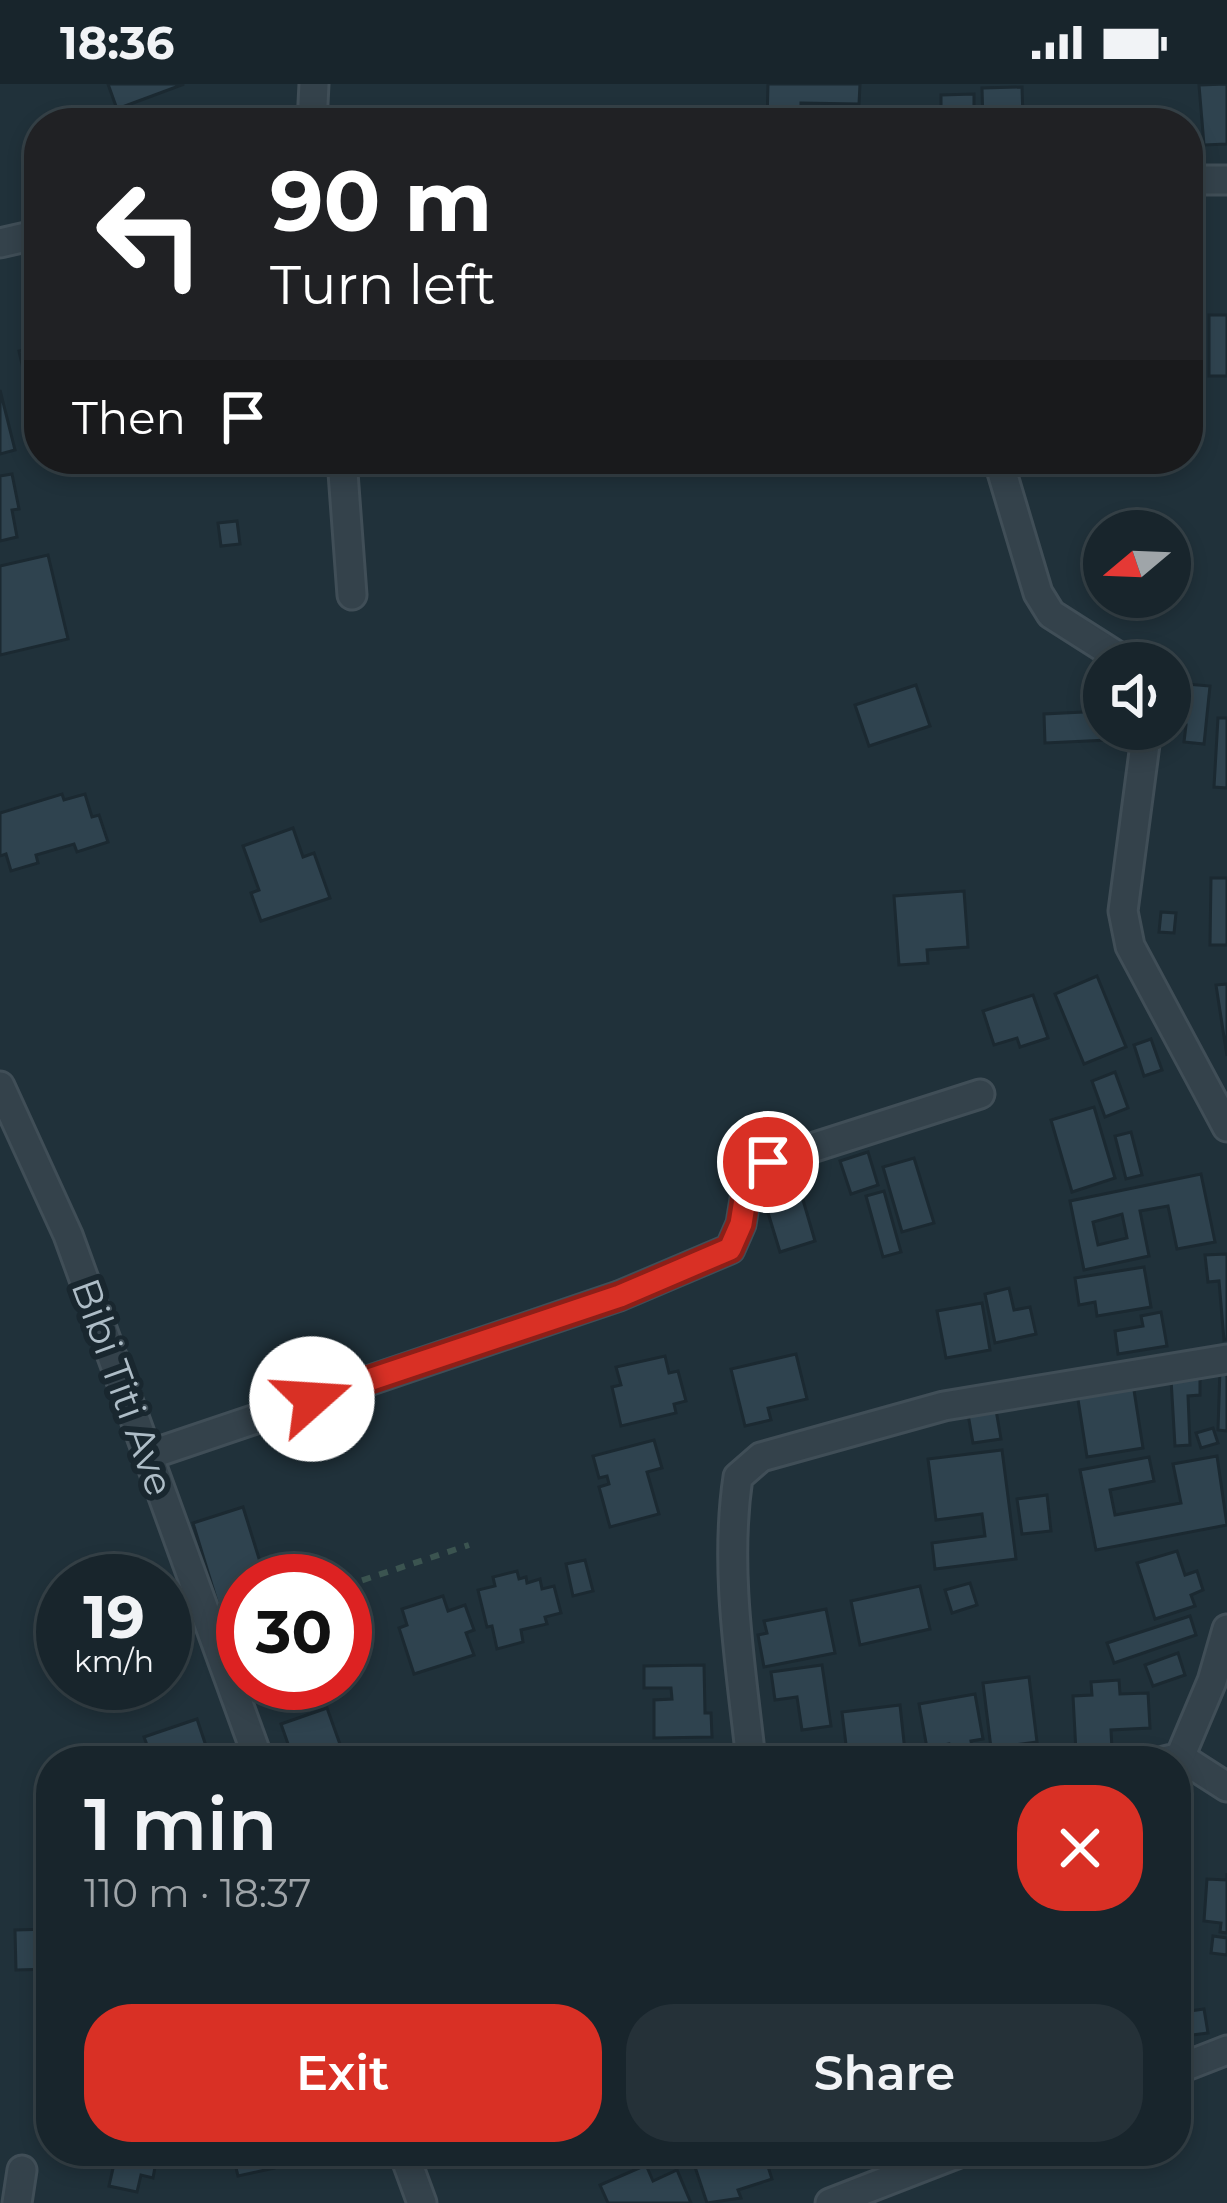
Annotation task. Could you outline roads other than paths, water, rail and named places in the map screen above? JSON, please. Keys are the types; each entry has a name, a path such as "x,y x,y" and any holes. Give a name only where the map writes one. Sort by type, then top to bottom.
{"street":[{"path":"343,474 352,595"},
{"path":"1002,474 1038,593 1051,614 1094,642"},
{"path":"1144,750 1123,911 1130,946 1227,1126"},
{"name":"Bibi Titi Ave","path":"0,1086 68,1235 254,1746"},
{"path":"149,1455 620,1296 730,1249 741,1224 746,1193 768,1162 980,1094"},
{"path":"749,1746 732,1578 733,1510 737,1477 760,1457 944,1406 1227,1359"},
{"path":"1179,1746 1212,1681 1227,1629"},
{"path":"1191,1769 1227,1787"},
{"path":"1191,2064 1227,2050"},
{"path":"408,2166 422,2203"},
{"path":"830,2203 925,2166"},
{"path":"16,2203 22,2170"}]}
